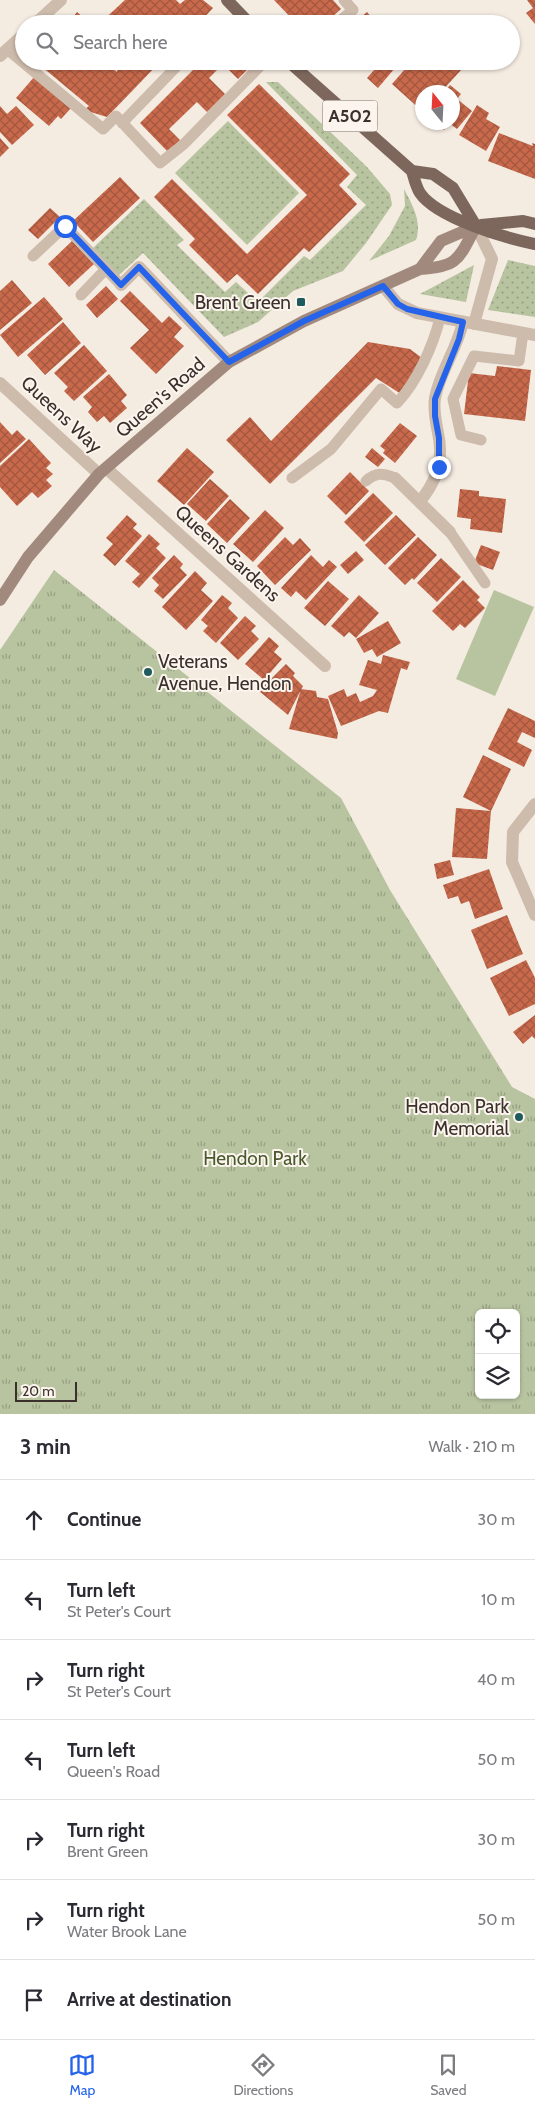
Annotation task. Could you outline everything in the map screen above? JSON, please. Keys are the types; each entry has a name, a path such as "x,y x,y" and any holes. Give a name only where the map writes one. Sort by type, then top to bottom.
{"main road":[{"path":"227,0 241,15"},
{"name":"A502","path":"299,70 412,171 419,192 434,208 476,226 535,244"},
{"name":"A502","path":"412,171 433,174 454,188 476,226"},
{"name":"A502","path":"476,226 523,221 535,224"},
{"name":"Queen's Road","path":"0,600 28,557 102,471 229,362 304,321 420,269 440,268 459,258 476,226"},
{"name":"Queen's Road","path":"420,269 441,242 476,226"}],"street":[{"path":"45,15 61,0"},
{"path":"4,52 15,42"},
{"path":"420,501 436,479 439,467 439,438 435,416 435,399 459,339 469,323 492,259 476,226"},
{"path":"121,285 139,267 229,362"},
{"path":"383,286 398,304 407,309 440,318 529,334"},
{"name":"Queens Way","path":"0,382 102,471"},
{"name":"Queens Gardens","path":"102,471 325,666"},
{"path":"395,478 450,532"},
{"path":"535,804 513,832 512,862 535,915"}],"lane":[{"path":"344,0 353,10 347,15"},
{"path":"4,52 15,61"},
{"path":"27,70 103,129 116,116 160,163 184,144 256,70"},
{"path":"122,123 173,70"},
{"path":"33,256 65,226 121,285"},
{"path":"81,295 106,269"},
{"path":"292,478 331,449 381,389 397,403 401,399 434,341 440,318"},
{"path":"481,440 461,434 452,399 474,356 519,361 529,334"},
{"path":"366,481 373,475 383,473 395,478"},
{"path":"450,532 485,583"}],"green space":[{"path":"266,82 278,82 367,167 390,194 392,205 366,243 343,271 293,291 258,322 224,337 143,253 118,276 93,248 144,199 184,240 177,245 225,292 236,282 258,302 304,256 310,260 366,205 347,187 357,175"},
{"path":"228,121 299,193 247,245 175,173"},
{"path":"404,189 417,220 418,233 416,240 369,261 389,236 405,206"},
{"path":"508,260 535,266 535,317 488,310"},
{"path":"474,265 466,302 420,294"},
{"name":"Hendon Park","path":"54,570 341,798 390,890 512,1087 535,1099 535,1414 0,1414 0,650"},
{"path":"494,590 534,607 495,696 456,679"}],"building":[{"path":"125,0 176,0 180,4 185,0 203,0 213,8 206,15 109,15"},
{"path":"274,0 333,0 341,9 334,15 288,15"},
{"path":"527,0 535,0 535,24 526,13 533,8"},
{"path":"46,70 114,70 117,72 117,70 152,70 107,117 84,110 89,106"},
{"path":"193,70 217,70 209,78 225,94 207,112 197,102 169,129 180,140 168,152 140,123"},
{"path":"229,70 247,70 238,79"},
{"path":"374,70 393,70 378,88 367,78"},
{"path":"404,70 461,70 447,85 415,85 415,105 392,84"},
{"path":"35,76 71,108 61,119 58,116 49,126 16,98"},
{"path":"259,84 350,174 339,185 357,204 309,252 304,248 258,294 237,274 227,283 189,245 195,239 154,197 172,179 247,254 307,195 227,115"},
{"path":"460,101 472,111 460,125"},
{"path":"477,105 489,113 486,119 500,127 486,151 459,135"},
{"path":"0,106 7,114 16,106 34,125 12,145 0,132"},
{"path":"499,133 533,146 532,143 535,144 535,179 488,161"},
{"path":"0,138 9,148 0,157"},
{"path":"120,177 140,198 93,242 73,221"},
{"path":"50,208 60,217 38,239 28,230"},
{"path":"72,241 94,264 69,287 48,264"},
{"path":"12,280 32,303 0,330 0,291"},
{"path":"106,286 118,299 97,318 86,305"},
{"path":"130,291 162,323 169,316 182,328 174,337 184,346 156,374 130,348 149,330 120,301"},
{"path":"44,297 63,319 18,357 0,335"},
{"path":"63,322 81,343 45,375 27,355"},
{"path":"368,342 410,349 422,358 401,394 376,378 270,484 226,440 250,417 271,441"},
{"path":"84,345 107,371 74,401 64,391 68,387 54,373"},
{"path":"497,366 531,370 525,421 464,414 469,373 495,376"},
{"path":"109,374 127,395 121,401 127,408 110,423 104,416 97,422 88,412 92,407 83,397"},
{"path":"0,422 12,435 17,430 26,439 0,463"},
{"path":"400,423 417,436 395,463 383,453 385,450 380,446"},
{"path":"29,439 51,463 46,468 53,474 46,480 52,486 38,498 32,492 17,506 0,487 0,466"},
{"path":"187,448 214,472 184,505 157,481"},
{"path":"372,448 385,459 378,467 365,457"},
{"path":"350,472 369,491 346,515 327,496"},
{"path":"210,479 229,496 206,521 187,504"},
{"path":"460,489 479,491 479,496 506,499 502,533 470,529 471,519 457,517"},
{"path":"373,493 393,513 364,542 344,522"},
{"path":"230,499 250,518 227,543 207,524"},
{"path":"265,510 284,528 253,562 233,544"},
{"path":"127,515 137,524 133,528 142,536 115,566 103,555 113,544 106,538"},
{"path":"396,515 416,535 385,565 365,545"},
{"path":"149,534 160,544 156,548 166,558 139,588 132,582 140,574 125,561"},
{"path":"285,537 293,545 300,538 311,550 275,585 257,566"},
{"path":"418,537 437,555 414,580 412,578 405,585 388,568"},
{"path":"481,545 500,552 493,570 474,563"},
{"path":"356,551 364,560 348,574 340,565"},
{"path":"174,555 183,564 180,568 187,575 163,599 154,591 159,585 152,578"},
{"path":"311,555 323,567 329,560 337,567 306,600 296,591 291,597 281,588"},
{"path":"441,558 461,577 437,602 417,583"},
{"path":"195,571 207,583 201,590 213,601 186,630 162,607"},
{"path":"463,580 480,597 477,600 485,608 465,628 460,624 453,631 432,611"},
{"path":"328,581 349,599 325,626 304,608"},
{"path":"222,595 232,603 228,608 238,618 216,643 203,631 208,626 201,620"},
{"path":"359,595 379,613 356,638 349,632 344,637 331,626"},
{"path":"245,616 256,626 251,631 259,639 238,660 220,643"},
{"path":"388,621 401,643 377,657 372,649 364,653 356,639"},
{"path":"269,637 279,646 274,652 282,659 264,680 245,664"},
{"path":"383,655 410,662 407,670 401,668 388,713 379,711 341,726 328,696 344,689 347,697 356,693 360,702 373,696 377,690 359,685 368,660 381,664"},
{"path":"286,664 295,673 293,676 303,686 288,715 259,691"},
{"path":"301,689 316,691 317,697 328,699 338,733 337,739 289,729"},
{"path":"508,708 535,721 535,738 522,732 517,742 532,750 524,767 488,749"},
{"path":"483,755 511,769 491,811 463,797"},
{"path":"456,808 491,811 487,859 452,857"},
{"path":"450,860 454,875 437,879 434,864"},
{"path":"489,869 503,909 475,919 469,901 461,904 458,896 448,899 443,885"},
{"path":"507,915 523,954 487,969 471,930"},
{"path":"526,960 535,978 535,1004 509,1016 490,978"},
{"path":"535,1015 535,1039 532,1036 523,1044 513,1032"}],"place":[{"name":"Brent Green","path":"301,302"},
{"name":"Veterans Avenue, Hendon","path":"148,672"},
{"name":"Hendon Park Memorial","path":"519,1117"}],"route":[{"path":"65,226 121,285 139,267 229,362 304,321 383,286 398,304 407,309 417,313 463,322 459,339 435,399 434,407 440,452 439,467"}]}
